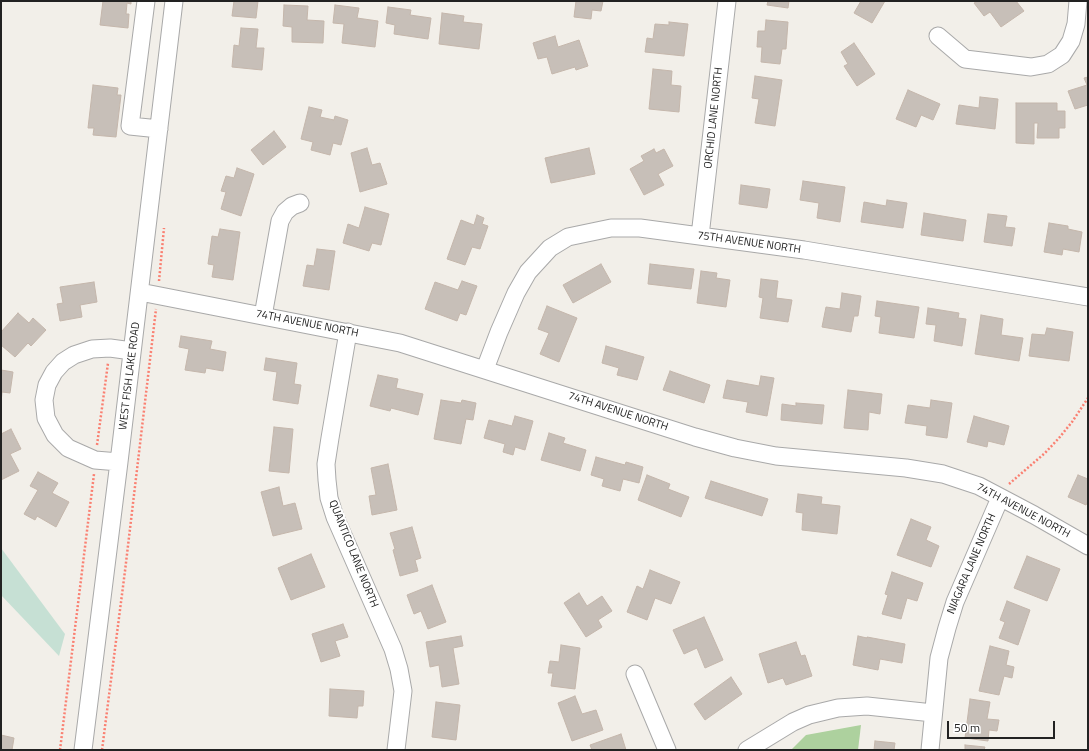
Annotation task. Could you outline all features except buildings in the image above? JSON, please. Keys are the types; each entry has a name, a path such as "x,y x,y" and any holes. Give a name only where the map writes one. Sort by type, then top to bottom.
{"street":[{"path":"146,1 130,126 159,130"},
{"name":"WEST FISH LAKE ROAD","path":"83,750 140,292 174,1"},
{"name":"ORCHID LANE NORTH","path":"700,236 727,1"},
{"path":"938,36 965,59 1032,66 1048,64 1062,55 1071,42 1076,24 1078,1"},
{"path":"263,316 280,221 285,212 300,202"},
{"name":"75TH AVENUE NORTH","path":"485,369 498,332 516,293 528,272 550,248 568,237 611,228 640,228 804,250 1088,297"},
{"name":"74TH AVENUE NORTH","path":"140,292 400,342 695,437 735,448 776,456 906,468 943,474 980,486 1088,546"},
{"name":"QUANTICO LANE NORTH","path":"348,332 326,464 329,498 335,518 393,649 399,669 403,690 396,750"},
{"path":"119,462 95,460 68,448 55,435 46,418 44,400 47,385 54,372 63,362 74,355 92,349 110,348 132,351"},
{"name":"NIAGARA LANE NORTH","path":"930,750 939,658 953,609 1000,498"},
{"path":"635,674 667,750"},
{"path":"747,750 793,722 809,715 838,708 867,706 933,713"}],"path":[{"path":"102,750 126,563 164,227"},
{"path":"60,750 110,348"},
{"path":"1000,498 1006,486 1045,453 1059,438 1088,398"}],"green space":[{"path":"1,548 65,634 59,656 1,595"},
{"path":"861,725 858,750 791,750 806,735"}]}
